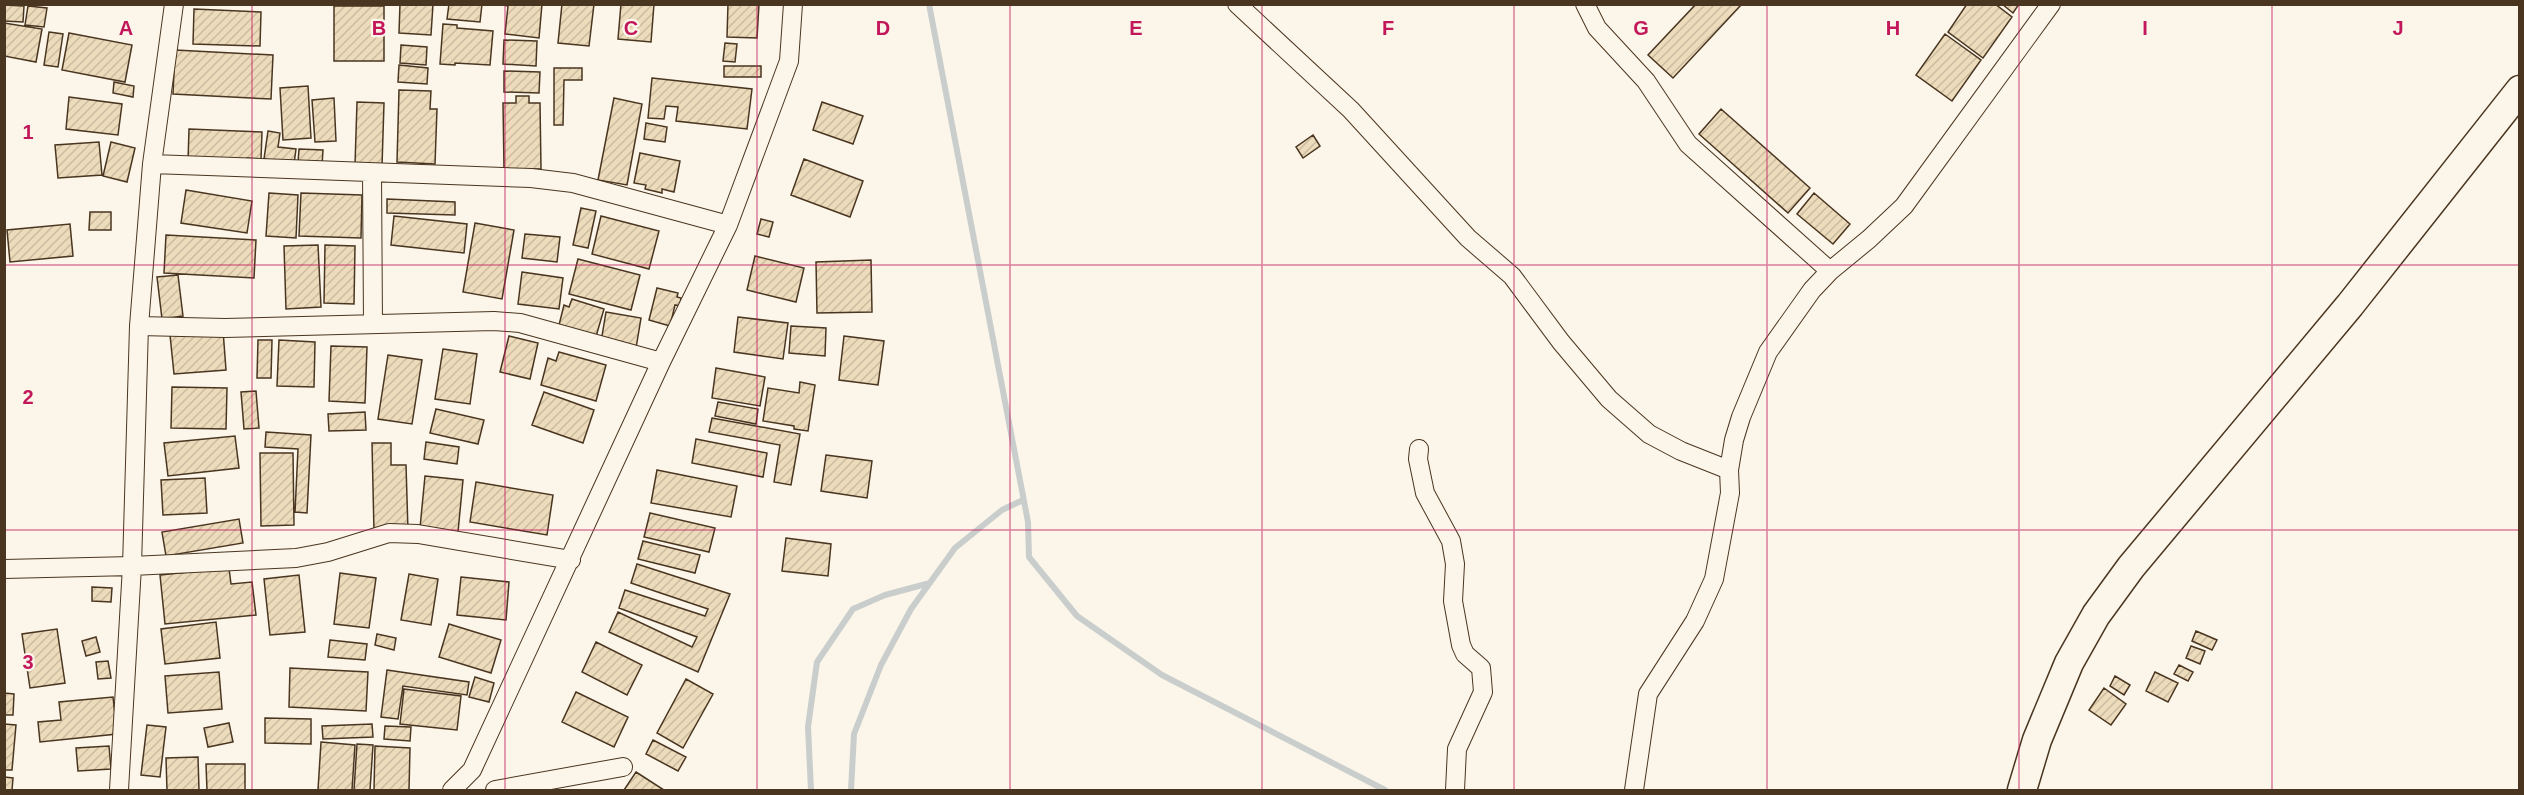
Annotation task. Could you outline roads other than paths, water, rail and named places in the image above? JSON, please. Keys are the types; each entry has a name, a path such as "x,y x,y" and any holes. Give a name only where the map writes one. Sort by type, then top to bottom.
{"main road":[{"path":"2022,790 2037,740 2068,663 2096,615 2131,567 2350,305 2520,90"}],"street":[{"path":"119,790 132,566 139,326 152,164 174,5 163,4"},
{"path":"452,790 472,770 661,362 728,225 789,61 793,4"},
{"path":"1237,4 1351,110 1468,238 1512,276 1561,342 1609,399 1649,434 1681,451 1729,470"},
{"path":"1585,4 1598,28 1646,81 1688,144 1830,271"},
{"path":"1634,790 1648,694 1695,621 1714,579 1730,493 1729,470 1741,417 1768,352 1792,315 1830,271 1904,206 2051,4"},
{"path":"152,164 531,178 573,183 728,225"},
{"path":"372,173 373,324"},
{"path":"139,326 225,328 494,321 520,323 661,362"},
{"path":"1419,450 1418,459 1425,493 1451,541 1455,564 1453,602 1461,645 1465,654 1481,668 1483,692 1457,749 1455,790"},
{"path":"4,569 132,566 297,558 328,552 389,533 418,534 571,560"},
{"path":"495,790 622,767"}],"waterway":[{"path":"929,4 1028,522 1029,557 1077,616 1162,675 1385,790"},
{"path":"851,790 854,734 881,665 911,609 955,548 1002,510 1023,500"},
{"path":"811,790 808,727 817,662 853,609 885,595 930,583"}]}
